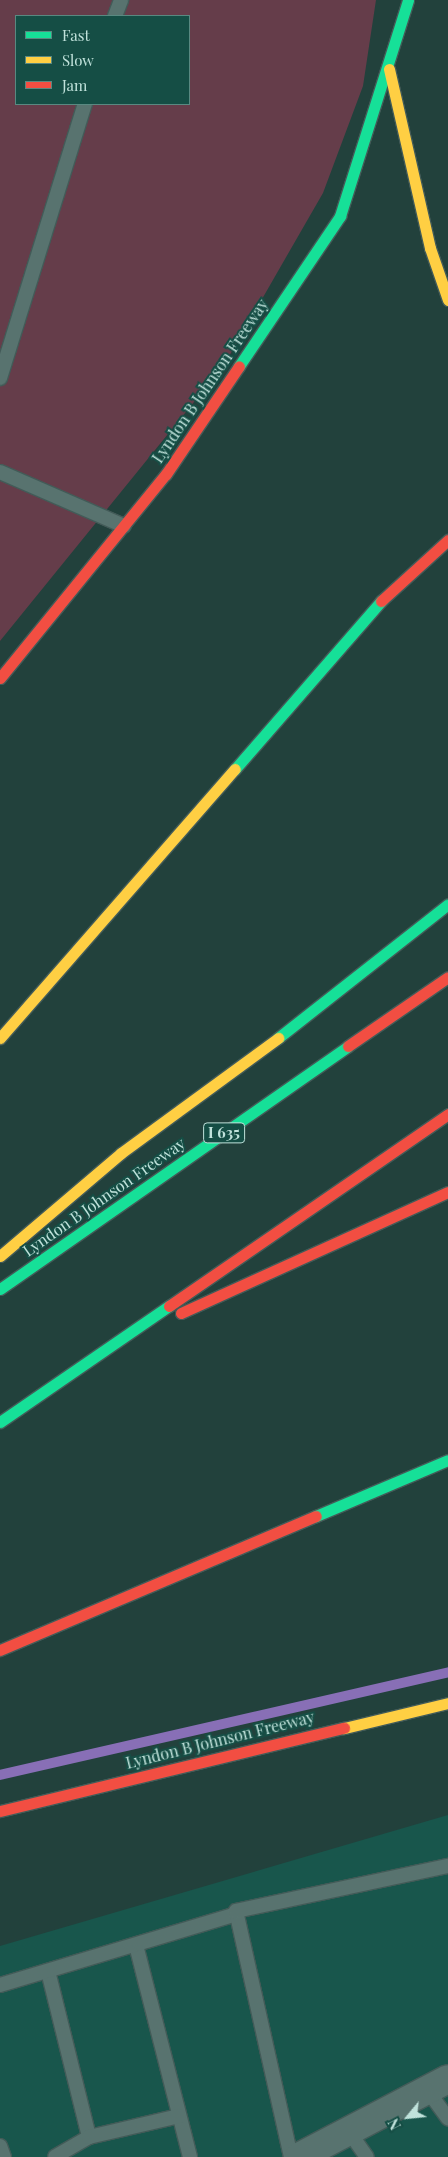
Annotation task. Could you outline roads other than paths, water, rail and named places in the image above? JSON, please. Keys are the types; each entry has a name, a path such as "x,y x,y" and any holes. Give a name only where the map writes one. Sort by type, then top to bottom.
{"main road":[{"name":"Lyndon B Johnson Freeway","path":"0,678 166,474 340,216 389,69 408,0"},
{"path":"389,69 430,248 448,300"},
{"path":"0,1038 394,586 448,540"},
{"path":"0,1256 122,1153 329,1001 448,904"},
{"name":"Lyndon B Johnson Freeway","path":"0,1289 448,977"},
{"path":"0,1422 448,1114"},
{"path":"118,1341 448,1192"},
{"path":"0,1650 448,1460"},
{"name":"Lyndon B Johnson Freeway","path":"0,1811 448,1703"}],"street":[{"path":"299,2157 441,2089"}],"lane":[{"path":"115,15 121,0"},
{"path":"0,378 85,105"},
{"path":"0,472 124,526"},
{"path":"0,1985 236,1914 236,1912 448,1866"},
{"path":"236,1914 291,2157"},
{"path":"136,1944 190,2157"},
{"path":"48,1971 89,2137"},
{"path":"441,2089 448,2119"},
{"path":"55,2157 89,2137 180,2116"},
{"path":"350,2133 367,2157"},
{"path":"0,2146 4,2157"}],"waterway":[{"path":"0,1775 448,1672"}]}
